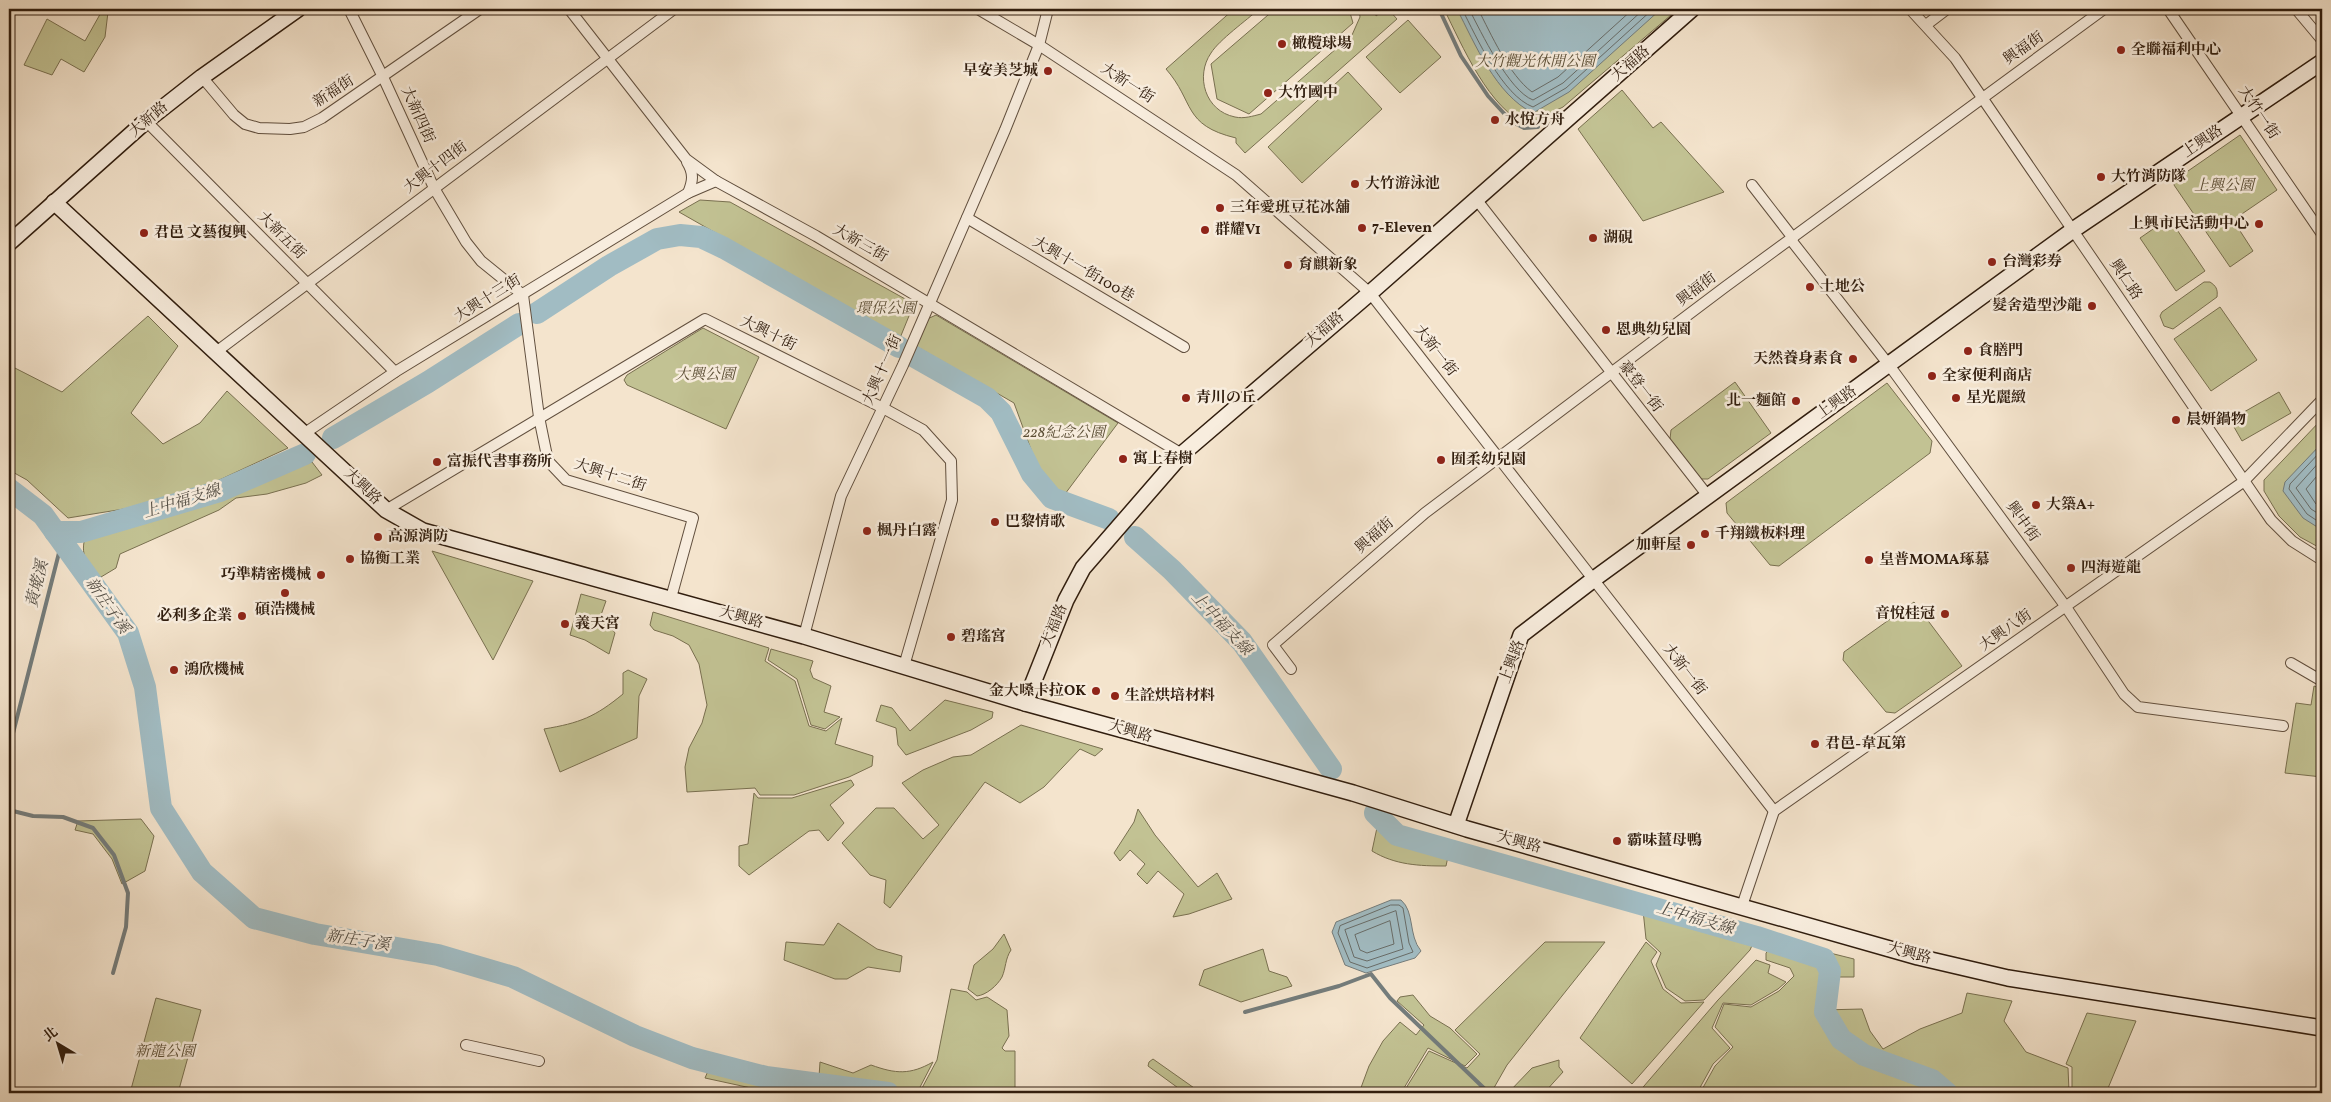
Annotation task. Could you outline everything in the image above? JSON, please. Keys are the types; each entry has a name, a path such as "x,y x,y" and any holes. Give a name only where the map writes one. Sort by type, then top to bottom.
{"street":[{"name":"大新路","path":"9,243 146,121 202,77 298,9"},
{"name":"大新四街","path":"349,9 383,77 434,188 466,242 481,260 523,295"},
{"name":"新福街","path":"202,77 234,116 245,124 259,128 290,129 304,127 322,118 480,9"},
{"name":"大新三街","path":"569,9 686,159 716,182 816,236 1182,454"},
{"name":"大興十四街","path":"216,352 674,9"},
{"name":"大新一街","path":"978,9 1039,45 1236,175 1370,293 1774,811"},
{"name":"大興十一街","path":"804,636 841,496 883,408 928,302 967,218 1039,45 1048,9"},
{"name":"大福路","path":"1025,703 1066,600 1083,568 1182,454 1370,293 1692,9"},
{"name":"興仁路","path":"1910,9 1955,58 2243,482 2271,520 2292,541 2322,560"},
{"path":"1926,25 1948,9"},
{"name":"興福街","path":"1291,669 1273,645 1401,532 1982,97 2104,9"},
{"name":"大竹一街","path":"2168,9 2322,234"},
{"path":"2296,9 2322,40"},
{"name":"上興路","path":"1456,825 1521,635 1594,579 2072,230 2322,62"},
{"name":"大新五街","path":"146,121 395,372"},
{"path":"686,159 692,170 693,181 688,193"},
{"name":"大興十三街","path":"305,433 395,372 688,193 716,182"},
{"name":"興中街","path":"1752,185 1889,365 2066,607 2124,694 2138,707 2283,726"},
{"name":"豪登一街","path":"1476,199 1708,496"},
{"name":"大興路","path":"54,202 386,510 423,531 671,598 1025,703 1353,794 1918,957 1981,972 2322,1028"},
{"name":"大興十一街100巷","path":"967,218 1184,347"},
{"name":"大興十二街","path":"523,295 548,461 566,480 693,518 671,598"},
{"name":"大興十街","path":"386,510 705,319 923,430 951,461 952,500 904,666"},
{"name":"大興八街","path":"1774,811 2243,482 2322,400"},
{"path":"2291,663 2322,681"},
{"path":"1742,906 1774,811"},
{"path":"466,1045 539,1061"}],"green space":[{"path":"103,9 108,12 105,37 84,72 61,59 52,75 24,65 47,19 85,41"},
{"path":"1234,9 1259,9 1227,36 1211,53 1206,62 1204,82 1210,100 1216,108 1238,118 1261,114 1352,35 1360,17 1359,9 1375,9 1376,16 1385,9 1388,9 1397,19 1245,153 1236,143 1236,138 1219,133 1198,119 1166,69"},
{"name":"橄欖球場","path":"1275,9 1349,9 1353,23 1249,114 1217,99 1211,64"},
{"name":"大竹觀光休閒公園","path":"1444,9 1678,9 1563,107 1528,124 1514,117 1501,106 1489,91 1468,57"},
{"path":"1408,20 1441,57 1400,93 1366,57"},
{"path":"1348,72 1382,109 1302,183 1268,147"},
{"path":"1622,90 1653,128 1661,122 1724,192 1643,221 1578,129"},
{"name":"上興公園","path":"2240,135 2277,190 2233,220 2253,251 2230,267 2174,185 2175,180"},
{"name":"環保公園","path":"700,200 730,202 907,300 911,311 900,338 679,212"},
{"path":"2169,218 2205,271 2176,291 2140,238"},
{"path":"2204,282 2210,282 2215,286 2217,297 2173,329 2164,326 2160,316 2162,312"},
{"path":"2220,307 2257,360 2211,391 2174,339"},
{"name":"228紀念公園","path":"936,315 1118,423 1065,494 1051,487 1040,474 1014,403 914,345 923,321"},
{"path":"148,316 178,346 131,413 163,444 200,423 227,391 288,448 202,488 130,508 68,518 27,480 9,470 9,365 62,392"},
{"name":"大興公園","path":"703,328 759,357 726,429 627,385 624,380 627,375"},
{"path":"1735,382 1771,433 1708,479 1701,479 1670,439 1671,430"},
{"path":"1887,383 1932,441 1930,453 1779,566 1770,565 1727,513 1726,503"},
{"path":"2279,392 2291,413 2242,441 2230,420"},
{"path":"2322,419 2322,549 2300,537 2279,516 2264,491 2264,480"},
{"path":"312,462 322,475 306,483 267,494 236,498 219,510 120,554 116,568 101,577 88,563 83,548 86,535 175,511 271,474"},
{"path":"432,551 533,581 493,660"},
{"path":"581,594 606,601 601,615 615,633 609,654 585,640 570,635"},
{"path":"1914,602 1962,666 1895,713 1886,712 1843,660 1844,652"},
{"path":"653,612 769,648 765,661 795,681 809,726 826,731 842,718 835,744 873,756 872,766 849,777 794,795 760,795 755,788 687,792 685,767 689,748 702,723 707,705 699,664 689,645 673,636 654,630 650,625"},
{"path":"771,649 813,661 810,670 813,678 831,686 824,712 840,717 825,729 811,725 797,679 768,660"},
{"path":"628,670 647,679 639,696 637,738 560,772 544,729 586,718 604,708 623,694 623,673"},
{"path":"2314,686 2322,689 2322,777 2285,773 2296,703 2311,705"},
{"path":"945,700 993,712 992,718 971,730 906,755 898,745 896,728 876,721 881,705 892,708 910,731"},
{"path":"1021,725 1103,749 1095,756 1080,749 1044,787 1020,803 985,782 890,908 884,903 886,880 870,875 842,843 876,808 894,808 923,839 939,825 902,783 923,770 953,757 971,755"},
{"path":"851,780 854,785 830,805 844,823 828,841 819,830 809,831 749,875 739,866 739,846 748,844 754,793 758,798 792,798"},
{"path":"1138,809 1155,835 1198,887 1217,873 1232,899 1189,914 1173,917 1184,894 1158,871 1147,884 1137,874 1145,864 1130,850 1120,861 1114,853 1134,822"},
{"path":"141,819 154,836 145,871 122,884 112,859 93,834 75,830 78,821"},
{"path":"1378,823 1450,847 1446,866 1426,866 1398,862 1372,851"},
{"path":"1643,910 1754,941 1750,950 1704,1000 1685,1001 1666,988 1656,965 1661,953 1646,939"},
{"path":"838,923 877,949 902,956 900,972 868,967 847,979 835,979 784,960 786,942 824,945"},
{"path":"1004,934 1011,950 1002,977 991,990 977,996 968,989 974,965 993,949"},
{"path":"1778,940 1854,959 1854,977 1824,977 1821,1010 1862,1009 1870,1031 1883,1049 1920,1029 1962,1013 1967,993 2012,1001 2004,1021 2026,1052 2068,1068 2068,1093 2004,1093 1991,1090 1987,1093 1700,1093 1715,1066 1733,1047 1715,1027 1724,1004 1751,1007 1779,991 1794,976 1790,968 1766,960 1766,953"},
{"path":"1545,942 1605,942 1507,1065 1491,1093 1403,1093 1429,1051 1467,1068 1480,1054 1455,1030"},
{"path":"1646,942 1657,952 1651,961 1663,989 1681,1003 1704,1002 1632,1084 1580,1038"},
{"path":"1263,949 1269,971 1287,977 1292,986 1241,1002 1199,985 1204,970"},
{"path":"1756,960 1770,965 1768,973 1786,982 1751,1005 1723,1003 1712,1028 1730,1048 1713,1064 1697,1093 1638,1093 1718,1000"},
{"path":"951,989 967,992 976,1000 987,997 1007,1010 1009,1036 1002,1048 1005,1051 1015,1051 1015,1093 930,1093 922,1088 937,1060"},
{"path":"1413,995 1430,1016 1450,1028 1477,1054 1465,1066 1428,1048 1401,1093 1359,1093 1369,1066 1383,1041 1400,1022 1416,1035 1424,1025 1397,1001 1400,997"},
{"name":"新龍公園","path":"156,998 201,1010 178,1093 130,1093"},
{"path":"2087,1013 2136,1021 2106,1093 2072,1093 2072,1067 2066,1064"},
{"path":"1153,1059 1197,1090 1196,1093 1185,1093 1148,1066 1149,1062"},
{"path":"1559,1060 1559,1067 1563,1072 1544,1093 1508,1093 1532,1068"},
{"path":"820,1062 853,1073 871,1065 903,1072 917,1069 933,1062 918,1091 819,1077"},
{"path":"708,1071 797,1089 839,1093 774,1093 705,1078"}],"water":[{"name":"大竹觀光休閒公園","path":"1457,9 1661,9 1569,92 1533,113 1520,105 1497,81 1479,53"},
{"path":"2322,443 2322,530 2303,518 2283,491 2285,482"},
{"path":"1391,900 1401,900 1405,905 1410,917 1414,938 1421,951 1415,958 1366,973 1345,965 1332,932 1336,922"}],"waterway":[{"path":"1439,9 1461,56 1488,96 1511,121 1524,128 1538,127"},
{"path":"537,313 609,266 657,239 680,235 701,237 724,248 899,347"},
{"path":"333,438 428,382 519,324"},
{"path":"913,356 987,398 1001,412 1032,474 1052,498 1109,519"},
{"name":"上中福支線","path":"55,532 81,532 220,491 305,454"},
{"name":"新庄子溪","path":"9,489 43,515 128,633 145,687 161,808 202,872 254,918 315,934 438,955 513,977 635,1036 692,1058 766,1077 888,1093"},
{"name":"上中福支線","path":"1135,537 1172,570 1242,642 1331,769"},
{"name":"黃墘溪","path":"9,749 62,541"},
{"path":"9,810 33,816 63,817 93,828 114,855 128,893 126,927 113,973"},
{"name":"上中福支線","path":"1375,813 1397,835 1757,937 1824,959 1830,971 1825,1012 1841,1039 1864,1055 1932,1080 1947,1093"},
{"path":"1245,1012 1339,986 1371,974 1390,998 1489,1093"}],"place":[{"name":"橄欖球場","path":"1282,44"},
{"name":"全聯福利中心","path":"2121,50"},
{"name":"早安美芝城","path":"1048,71"},
{"name":"大竹國中","path":"1268,93"},
{"name":"水悅方舟","path":"1495,120"},
{"name":"大竹消防隊","path":"2101,177"},
{"name":"大竹游泳池","path":"1355,184"},
{"name":"三年愛班豆花冰舖","path":"1220,208"},
{"name":"上興市民活動中心","path":"2259,224"},
{"name":"7-Eleven","path":"1362,228"},
{"name":"群耀V1","path":"1205,230"},
{"name":"君邑 文藝復興","path":"144,233"},
{"name":"湖硯","path":"1593,238"},
{"name":"台灣彩券","path":"1992,262"},
{"name":"育麒新象","path":"1288,265"},
{"name":"土地公","path":"1810,287"},
{"name":"髮舍造型沙龍","path":"2092,306"},
{"name":"恩典幼兒園","path":"1606,330"},
{"name":"食膳門","path":"1968,351"},
{"name":"天然養身素食","path":"1853,359"},
{"name":"全家便利商店","path":"1932,376"},
{"name":"青川の丘","path":"1186,398"},
{"name":"星光麗緻","path":"1956,398"},
{"name":"北一麵館","path":"1796,401"},
{"name":"晨妍鍋物","path":"2176,420"},
{"name":"寓上春樹","path":"1123,459"},
{"name":"囿柔幼兒園","path":"1441,460"},
{"name":"富振代書事務所","path":"437,462"},
{"name":"大築A+","path":"2036,505"},
{"name":"巴黎情歌","path":"995,522"},
{"name":"楓丹白露","path":"867,531"},
{"name":"千翔鐵板料理","path":"1705,534"},
{"name":"高源消防","path":"378,537"},
{"name":"加軒屋","path":"1691,545"},
{"name":"協衡工業","path":"350,559"},
{"name":"皇普MOMA琢慕","path":"1869,560"},
{"name":"四海遊龍","path":"2071,568"},
{"name":"巧準精密機械","path":"321,575"},
{"name":"碩浩機械","path":"285,593"},
{"name":"音悅桂冠","path":"1945,614"},
{"name":"必利多企業","path":"242,616"},
{"name":"義天宮","path":"565,624"},
{"name":"碧瑤宮","path":"951,637"},
{"name":"鴻欣機械","path":"174,670"},
{"name":"金大嗓卡拉OK","path":"1096,691"},
{"name":"生詮烘培材料","path":"1115,696"},
{"name":"君邑-韋瓦第","path":"1815,744"},
{"name":"霸味薑母鴨","path":"1617,841"}]}
